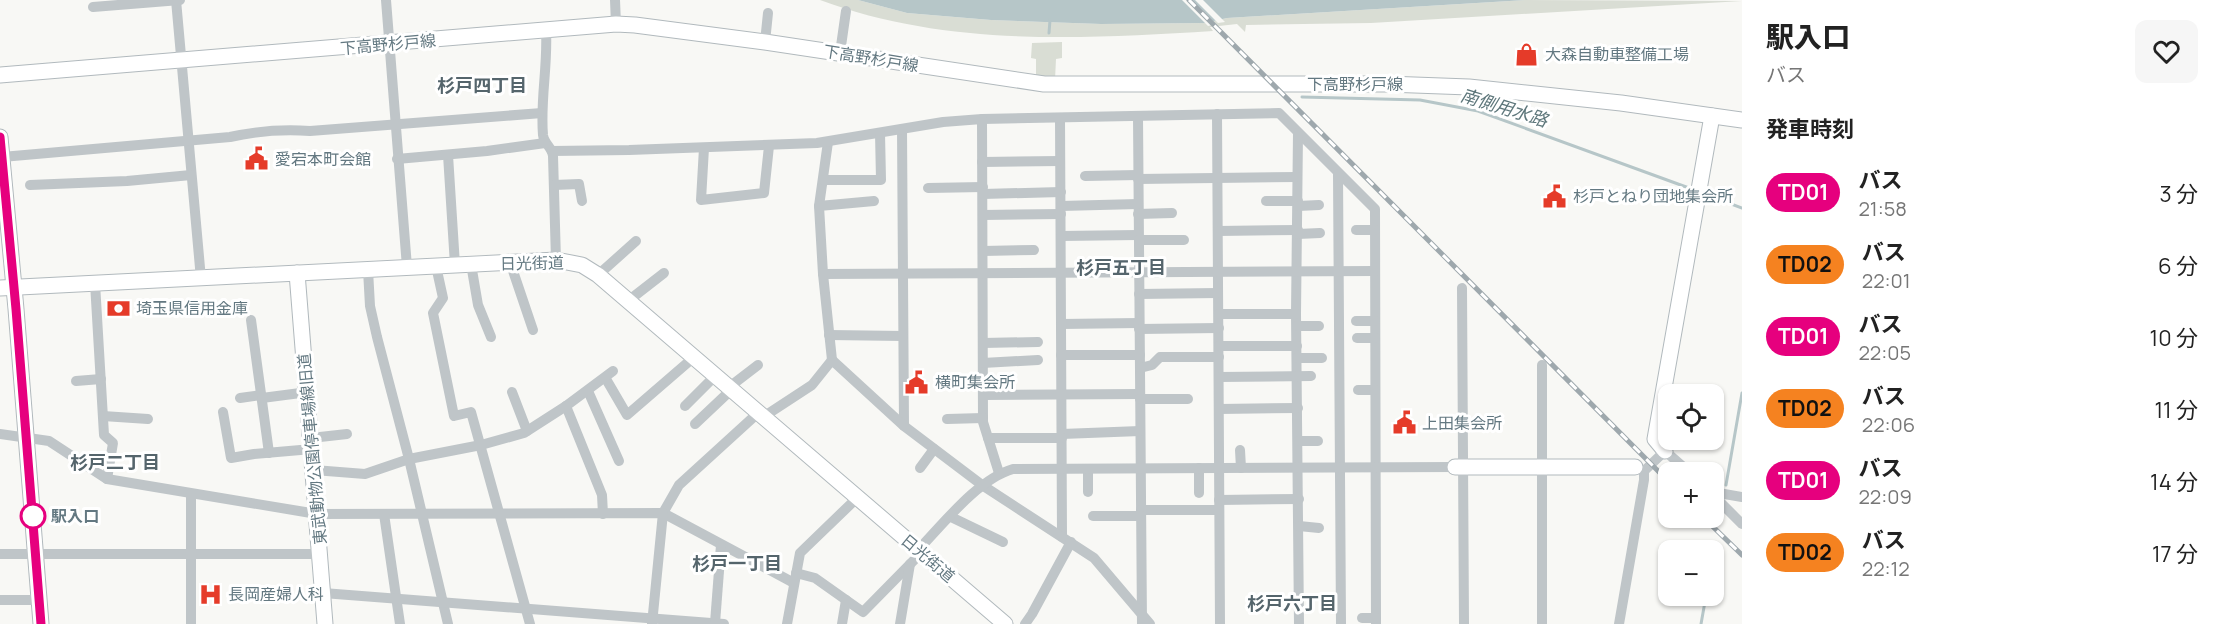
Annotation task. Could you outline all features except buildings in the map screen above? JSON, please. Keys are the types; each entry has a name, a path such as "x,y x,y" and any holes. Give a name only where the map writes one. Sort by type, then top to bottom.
{"main road":[{"name":"下高野杉戸線","path":"0,75 616,24 765,42 1044,84 1377,84 1469,87 1622,103 1742,120"},
{"path":"1665,451 1655,439 1712,116"},
{"path":"0,137 7,287 27,437 42,624"},
{"name":"日光街道","path":"7,287 556,260 582,265 598,275 857,498 916,556 1005,624"},
{"name":"東武動物公園停車場線旧道","path":"297,273 325,624"},
{"path":"1459,467 1639,469"}],"street":[{"path":"93,8 177,0 201,279"},
{"path":"386,0 407,267"},
{"path":"615,0 616,24"},
{"path":"840,53 846,11"},
{"path":"765,42 768,13"},
{"path":"546,31 542,113 554,185 556,260"},
{"path":"2,157 230,137 254,132 292,129 310,131 542,113"},
{"path":"397,159 549,147 704,148 828,142 943,122 982,119 1279,113 1375,209 1376,621 1362,618"},
{"path":"1217,114 1220,624"},
{"path":"1138,117 1141,619"},
{"path":"1025,624 1032,614 1066,540 1062,469 1060,118"},
{"path":"982,119 983,418 999,473"},
{"path":"902,129 904,426"},
{"path":"1298,133 1296,314 1299,624"},
{"path":"824,180 881,180 880,134"},
{"path":"828,142 819,207 832,360 904,426 982,484 1094,558 1141,619 1150,624"},
{"path":"704,148 701,200 764,194 769,146"},
{"path":"448,155 455,265"},
{"path":"982,162 1060,161"},
{"path":"1338,174 1341,624"},
{"path":"30,185 127,181 191,175"},
{"path":"1085,176 1297,177"},
{"path":"554,185 579,184 582,201"},
{"path":"928,188 1060,192"},
{"path":"819,207 874,201"},
{"path":"1266,201 1319,205"},
{"path":"982,215 1061,210 1138,209 1172,213"},
{"path":"1356,230 1375,230"},
{"path":"1218,231 1320,233"},
{"path":"1061,236 1184,240"},
{"path":"598,275 636,241"},
{"path":"983,251 1034,250"},
{"path":"510,262 533,330"},
{"path":"471,264 478,305 491,337"},
{"path":"436,266 443,298 433,313 454,416 471,412 530,624"},
{"path":"368,270 370,306 448,624"},
{"path":"823,274 1375,271"},
{"path":"628,301 664,273"},
{"path":"95,284 104,435 113,442 107,479"},
{"path":"1462,288 1459,467 1464,624"},
{"path":"1139,294 1218,293"},
{"path":"1219,314 1296,314"},
{"path":"251,320 269,453"},
{"path":"1356,321 1375,321"},
{"path":"1061,324 1219,328"},
{"path":"1297,326 1319,326"},
{"path":"829,336 903,336"},
{"path":"1356,338 1375,338"},
{"path":"983,343 1038,342"},
{"path":"1140,368 1152,365 1160,357 1297,346"},
{"path":"1061,355 1140,355"},
{"path":"314,470 365,474 409,459 481,445 527,431 609,375 627,415 693,358"},
{"path":"1297,358 1322,358"},
{"path":"652,621 663,513 679,485 761,415 812,385 832,360"},
{"path":"983,363 1038,360"},
{"path":"695,424 758,365"},
{"path":"1542,366 1542,624"},
{"path":"685,406 715,376"},
{"path":"1219,377 1311,376"},
{"path":"76,381 101,379"},
{"path":"1358,390 1375,390"},
{"path":"588,391 619,461"},
{"path":"240,398 308,392"},
{"path":"512,392 527,431"},
{"path":"983,395 1062,394 1188,399"},
{"path":"566,406 602,495 603,514"},
{"path":"1219,409 1298,408"},
{"path":"223,412 231,458 269,453 346,434"},
{"path":"103,416 148,418"},
{"path":"947,419 983,418"},
{"path":"988,438 1140,431"},
{"path":"0,434 49,441 107,479 317,514 663,513 721,545 794,578 815,578 863,612 982,484 999,473 1013,469 1459,467"},
{"path":"1299,441 1318,441"},
{"path":"920,468 934,448"},
{"path":"1240,450 1241,468"},
{"path":"1619,624 1644,480 1639,469 1665,451 1678,462"},
{"path":"1199,468 1199,493"},
{"path":"1088,469 1088,492"},
{"path":"191,624 192,494"},
{"path":"1724,496 1742,498"},
{"path":"787,624 800,553 857,498"},
{"path":"1093,516 1299,499"},
{"path":"1724,505 1742,524"},
{"path":"384,514 400,624"},
{"path":"951,516 1003,543"},
{"path":"1299,526 1319,528"},
{"path":"715,623 721,545"},
{"path":"0,554 320,554"},
{"path":"900,624 916,556"},
{"path":"322,593 526,608 652,621 724,624"},
{"path":"0,600 39,600"},
{"path":"842,624 846,600"}],"shaded area":[{"path":"820,0 858,0 907,13 991,20 1101,24 1205,23 1227,18 1526,0 1742,1 1371,23 1246,25 1245,32 1237,24 1210,27 1213,31 1064,37 965,33 916,26 868,15"},
{"path":"858,0 1526,0 1227,18 1205,23 1101,24 991,20 907,13"},
{"path":"1062,42 1062,58 1056,59 1055,80 1036,77 1036,59 1031,58 1032,43"}],"pier":[{"path":"1182,0 1192,0 1216,24 1208,26"},
{"path":"1195,0 1203,0 1225,22 1218,23"}],"waterway":[{"path":"1049,33 1050,20"},
{"name":"南側用水路","path":"1302,97 1420,100 1478,111 1689,188"},
{"name":"南側用水路","path":"1705,194 1742,208"},
{"path":"1726,485 1742,393"},
{"path":"1701,624 1704,606"}],"railway":[{"path":"1189,0 1658,471"},
{"path":"1714,528 1742,555"}],"bus line":[{"name":"TD01","path":"0,137 41,624"}],"place":[{"name":"大森自動車整備工場","path":"1527,54"},
{"name":"愛宕本町会館","path":"257,159"},
{"name":"杉戸とねり団地集会所","path":"1555,196"},
{"name":"埼玉県信用金庫","path":"118,308"},
{"name":"横町集会所","path":"917,382"},
{"name":"上田集会所","path":"1404,423"},
{"name":"駅入口","path":"33,516"},
{"name":"長岡産婦人科","path":"210,594"}],"district":[{"name":"杉戸四丁目","path":"482,86"},
{"name":"杉戸五丁目","path":"1121,268"},
{"name":"杉戸二丁目","path":"115,463"},
{"name":"杉戸一丁目","path":"737,564"},
{"name":"杉戸六丁目","path":"1292,604"}]}
